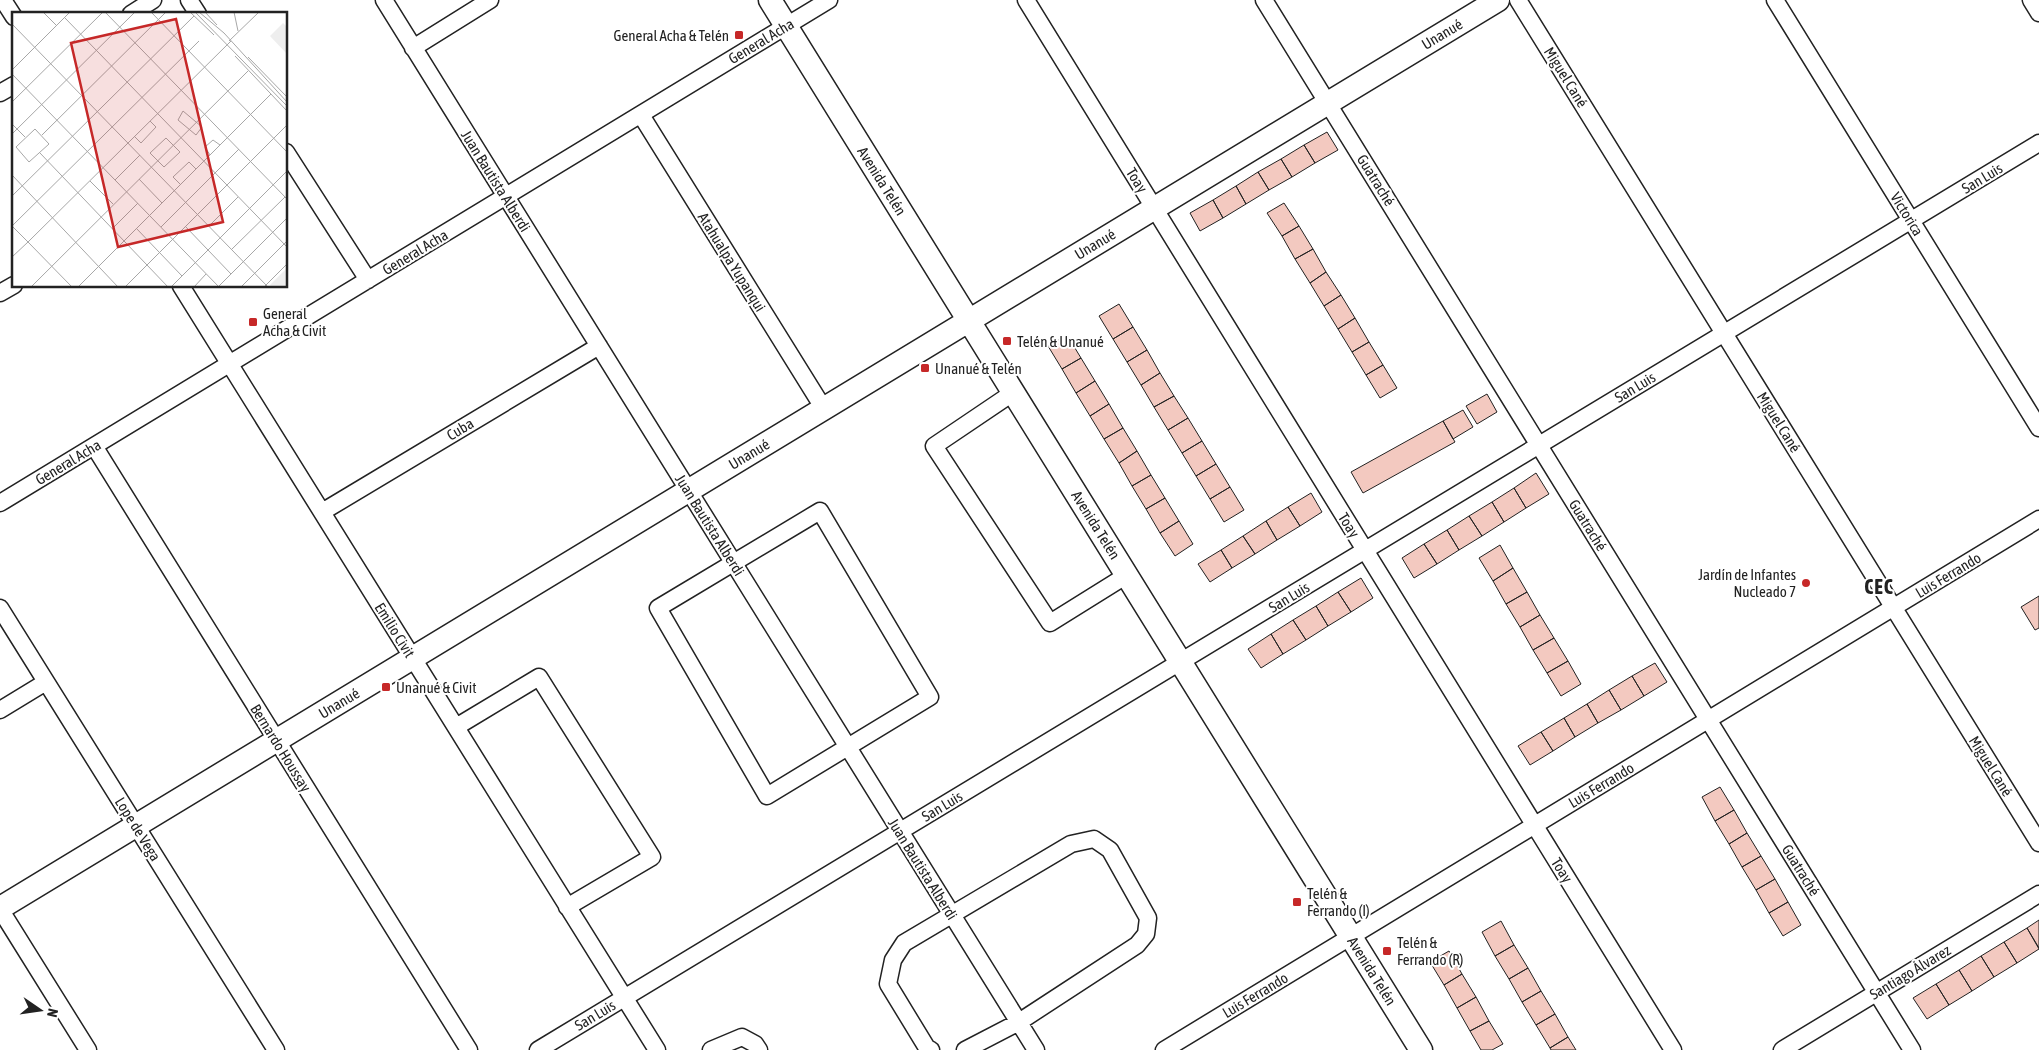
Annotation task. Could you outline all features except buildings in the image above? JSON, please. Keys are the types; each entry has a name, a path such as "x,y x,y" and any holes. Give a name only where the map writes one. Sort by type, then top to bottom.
{"street":[{"path":"3,0 12,14"},
{"path":"134,12 154,0"},
{"path":"189,0 197,12"},
{"name":"Juan Bautista Alberdi","path":"384,0 1036,1050"},
{"path":"414,48 490,0"},
{"name":"Avenida Telén","path":"770,0 1421,1050"},
{"name":"General Acha","path":"0,503 829,0"},
{"name":"Toay","path":"1026,0 1672,1050"},
{"name":"Guatraché","path":"1264,0 1912,1050"},
{"name":"Unanué","path":"0,908 1498,0"},
{"name":"Miguel Cané","path":"1518,0 2039,844"},
{"name":"Victorica","path":"1775,0 2039,428"},
{"path":"2031,0 2039,13"},
{"path":"0,93 12,86"},
{"name":"Atahualpa Yupanqui","path":"640,115 824,409"},
{"name":"San Luis","path":"538,1050 2039,143"},
{"path":"288,155 368,280"},
{"path":"0,294 12,286"},
{"name":"Emilio Civit","path":"182,288 656,1050"},
{"name":"Cuba","path":"322,512 599,346"},
{"path":"1014,392 934,446 1050,624 1127,575"},
{"name":"Bernardo Houssay","path":"94,446 469,1050"},
{"path":"820,511 930,696 848,747 767,796 658,608 820,511"},
{"name":"Luis Ferrando","path":"1164,1050 2039,519"},
{"name":"Lope de Vega","path":"0,608 276,1050"},
{"path":"456,727 540,676 652,857 567,907"},
{"path":"0,710 46,682"},
{"path":"931,1050 927,1048 888,984 892,960 904,943 1071,844 1094,839 1110,850 1148,918 1146,934 1137,946 1019,1022 964,1050"},
{"name":"Santiago Álvarez","path":"1782,1050 2039,894"},
{"path":"0,908 88,1050"},
{"path":"711,1050 742,1037 755,1044 759,1050"}],"place":[{"name":"General Acha & Telén","path":"739,35"},
{"name":"General Acha & Civit","path":"253,322"},
{"name":"Telén & Unanué","path":"1007,341"},
{"name":"Unanué & Telén","path":"925,368"},
{"name":"Jardín de Infantes Nucleado 7","path":"1806,583"},
{"name":"Unanué & Civit","path":"386,687"},
{"name":"Telén & Ferrando (I)","path":"1297,902"},
{"name":"Telén & Ferrando (R)","path":"1387,951"}],"district":[{"name":"CEC","path":"1879,586"}]}
